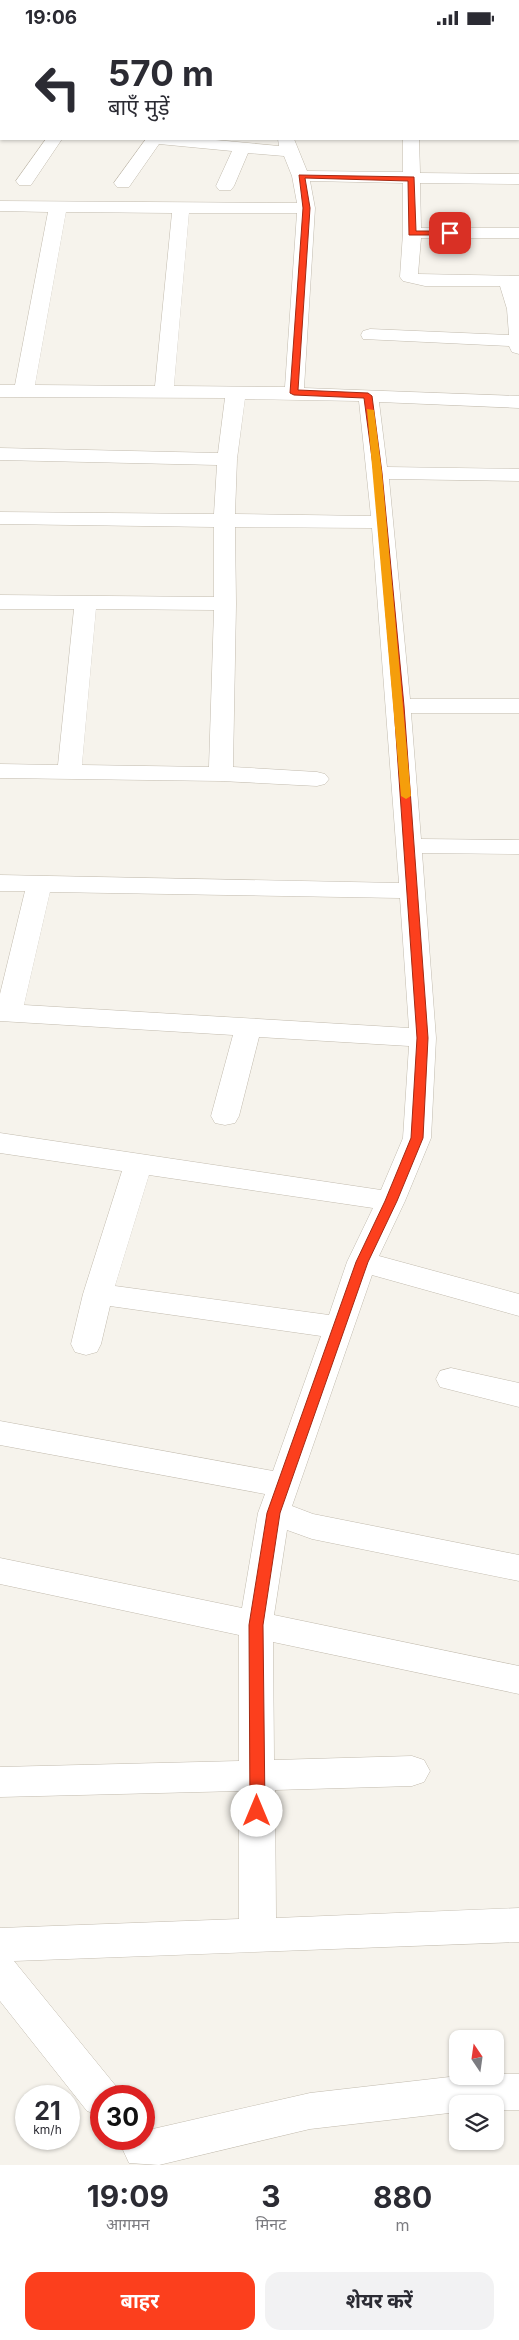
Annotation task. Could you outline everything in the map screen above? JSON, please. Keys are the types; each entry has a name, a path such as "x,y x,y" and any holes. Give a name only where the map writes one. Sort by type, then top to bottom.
{"street":[{"path":"25,181 53,140"},
{"path":"123,183 154,140"},
{"path":"166,140 242,147 288,145 301,176 306,208 294,393"},
{"path":"411,140 412,233 409,277 414,280 513,281 519,348"},
{"path":"225,186 242,147"},
{"path":"301,176 519,179"},
{"path":"0,206 306,208"},
{"path":"24,391 58,207"},
{"path":"164,392 181,208"},
{"path":"412,233 519,233"},
{"path":"370,335 519,341"},
{"path":"0,391 294,393 519,402"},
{"path":"221,774 225,604 224,521 227,459 236,392"},
{"path":"258,1936 256,1625 279,1499 362,1262 391,1201 417,1138 423,1038 399,706 378,473 368,396"},
{"path":"0,454 227,459"},
{"path":"378,473 519,475"},
{"path":"0,518 381,522"},
{"path":"0,602 225,604"},
{"path":"69,772 86,603"},
{"path":"399,706 519,706"},
{"path":"0,771 221,774 317,779"},
{"path":"410,846 519,847"},
{"path":"0,883 411,891"},
{"path":"39,883 4,1012 423,1038"},
{"path":"225,1116 248,1028"},
{"path":"0,1143 391,1201"},
{"path":"86,1344 98,1294 139,1163"},
{"path":"362,1262 519,1305"},
{"path":"98,1294 339,1327"},
{"path":"451,1379 519,1395"},
{"path":"0,1433 279,1499 312,1526 519,1568"},
{"path":"0,1571 519,1680"},
{"path":"0,1781 412,1771"},
{"path":"0,1945 519,1925"},
{"path":"4,1984 90,2085"},
{"path":"144,2151 310,2111 475,2092 519,2092"}],"slow traffic":[{"path":"370,410 378,473 406,796"}],"route":[{"path":"257,1811 256,1625 274,1513 362,1262 391,1201 417,1138 423,1038 399,706 378,473 368,396 294,393 306,208 301,176 411,179 412,233 450,233"}]}
